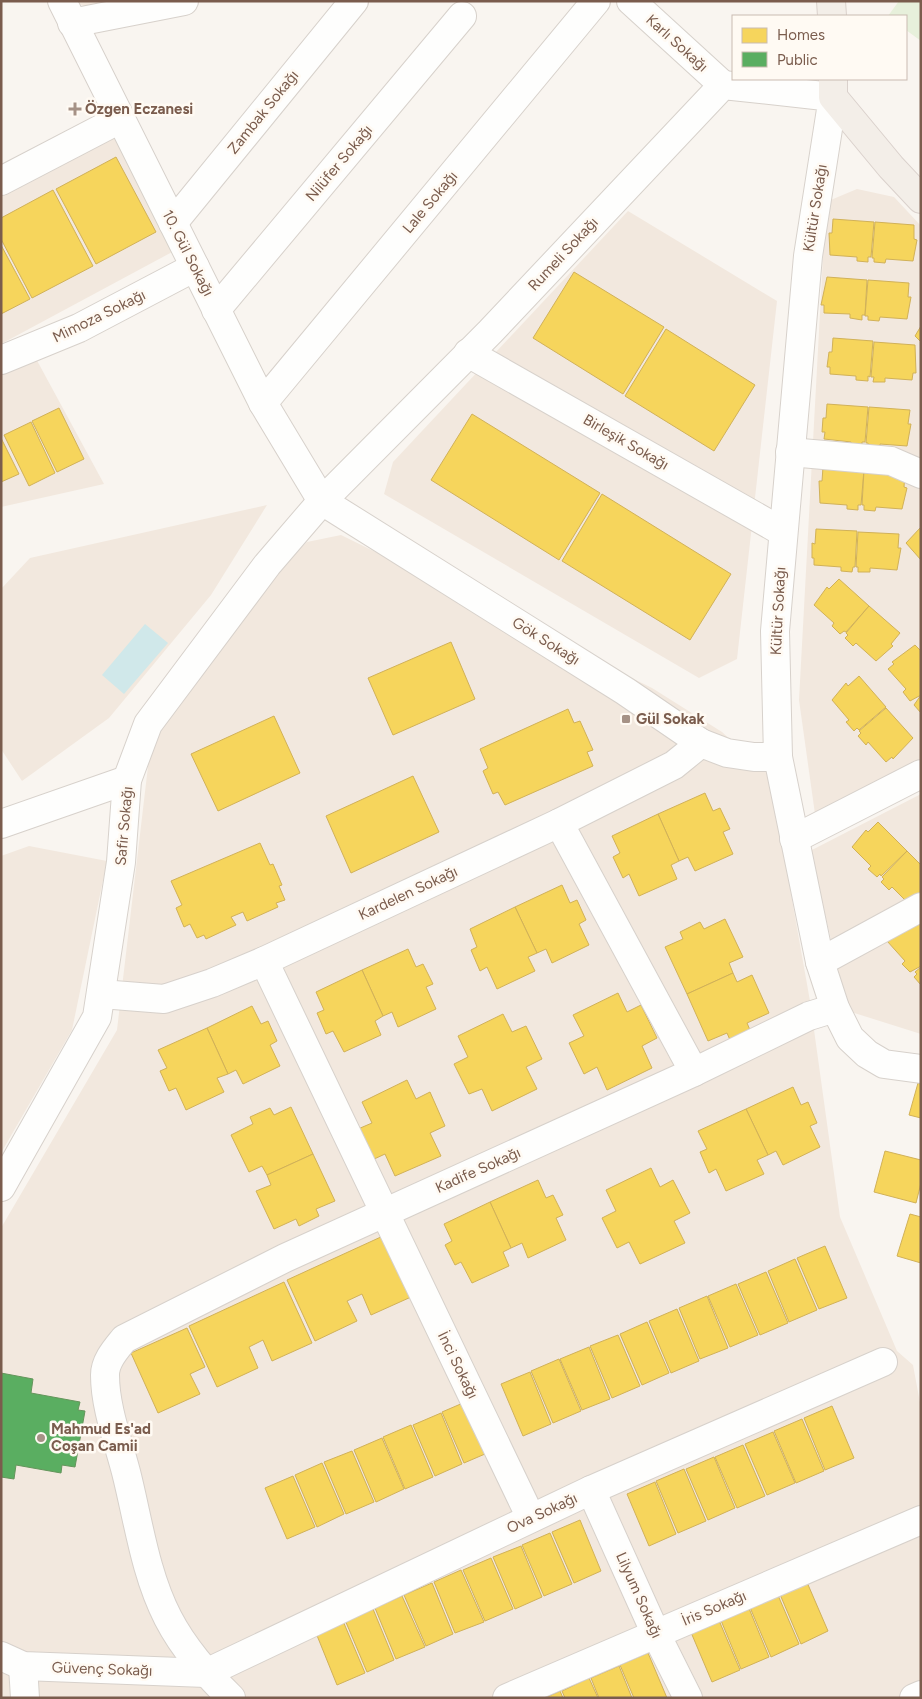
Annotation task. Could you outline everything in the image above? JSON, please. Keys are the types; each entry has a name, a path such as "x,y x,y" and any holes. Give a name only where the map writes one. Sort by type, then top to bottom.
{"main road":[{"path":"831,1 832,15"},
{"path":"833,88 890,167 921,198"}],"street":[{"path":"67,12 184,1"},
{"name":"Zambak Sokağı","path":"173,223 354,1"},
{"name":"Lale Sokağı","path":"263,403 596,1"},
{"name":"Karlı Sokağı","path":"631,1 723,85"},
{"name":"10. Gül Sokağı","path":"67,12 263,403 322,500"},
{"name":"Nilüfer Sokağı","path":"216,310 462,16"},
{"path":"723,85 833,88"},
{"name":"Rumeli Sokağı","path":"322,500 468,353 723,85"},
{"name":"Kültür Sokağı","path":"833,88 808,256 783,532 775,631 778,756 820,962 835,1008 850,1038 867,1054 884,1064 921,1069"},
{"path":"1,181 120,118"},
{"name":"Mimoza Sokağı","path":"1,360 79,328 195,267"},
{"name":"Birleşik Sokağı","path":"468,353 783,532"},
{"path":"790,452 891,461 921,474"},
{"name":"Gök Sokağı","path":"322,500 625,691 701,743 727,753 754,757 778,756"},
{"name":"Safir Sokağı","path":"1,1187 97,1017 121,862 127,780 148,724 267,565 322,500"},
{"name":"Kardelen Sokağı","path":"101,994 164,998 212,983 264,962 559,823 674,765 701,743"},
{"path":"794,839 921,774"},
{"path":"1,824 127,780"},
{"path":"559,823 694,1072"},
{"path":"820,962 921,907"},
{"name":"İnci Sokağı","path":"264,962 532,1518"},
{"name":"Kadife Sokağı","path":"206,1673 182,1643 167,1615 155,1585 110,1409 105,1374 110,1357 124,1338 285,1258 694,1072 809,1016 835,1008"},
{"name":"Ova Sokağı","path":"206,1673 591,1490 883,1362"},
{"name":"Lilyum Sokağı","path":"591,1490 655,1632 688,1698"},
{"name":"İris Sokağı","path":"507,1698 655,1632 921,1520"},
{"path":"12,1661 25,1698"},
{"name":"Güvenç Sokağı","path":"12,1661 206,1673"},
{"path":"206,1673 231,1698"},
{"path":"914,1698 921,1694"}],"shaded area":[{"path":"69,1 112,1 85,6"},
{"path":"116,136 174,251 1,344 1,196"},
{"path":"857,189 894,197 921,226 921,761 815,814 799,700 826,202"},
{"path":"628,211 777,301 737,659 699,678 384,494 393,462"},
{"path":"34,355 104,484 1,507 1,371"},
{"path":"267,505 211,595 109,718 22,781 1,749 1,589 30,558"},
{"path":"341,535 652,688 722,732 770,776 810,1001 840,1217 897,1351 913,1365 921,1408 921,1698 1,1698 1,1228 117,1030 153,724 233,612 307,542"},
{"path":"921,794 921,1034 848,1011 810,851"},
{"path":"29,846 107,861 72,1030 1,1153 1,856"}],"green space":[{"path":"899,1 921,1 921,41 907,31 907,15 889,15"}],"water":[{"path":"145,624 168,643 124,694 102,675"}],"building: Homes":[{"path":"116,157 156,232 96,264 56,189"},
{"path":"53,190 93,266 32,298 1,239 1,218"},
{"path":"833,219 874,222 871,257 868,257 868,262 857,261 857,257 830,255 829,233 832,233"},
{"path":"875,222 914,225 914,239 917,240 913,261 886,259 885,263 874,262 874,258 872,258"},
{"path":"1,245 30,299 1,314"},
{"path":"574,272 664,327 623,394 533,338"},
{"path":"827,277 867,280 865,315 862,315 862,320 850,318 850,314 824,313 824,305 821,305"},
{"path":"868,280 909,283 908,297 911,297 907,319 880,317 879,321 868,320 868,316 865,316"},
{"path":"921,326 921,342 915,336"},
{"path":"666,329 755,385 714,451 625,396"},
{"path":"833,338 873,341 868,381 856,380 856,376 830,374 830,367 827,367 829,352 832,352"},
{"path":"874,342 915,345 916,373 913,373 912,380 885,378 885,382 873,382 874,377 871,377"},
{"path":"827,404 868,407 865,442 862,442 862,446 851,446 851,442 824,439 825,432 822,432 823,418 826,418"},
{"path":"869,407 910,410 908,424 911,424 907,446 880,444 880,448 868,447 868,443 866,443"},
{"path":"59,408 84,459 57,472 32,421"},
{"path":"472,414 600,493 559,560 431,480"},
{"path":"31,422 55,473 29,486 4,435"},
{"path":"1,438 19,474 1,482"},
{"path":"823,467 864,470 861,505 858,505 858,510 847,509 847,505 820,503 819,481 822,481"},
{"path":"864,470 905,473 904,487 907,488 902,509 876,507 875,511 864,510 864,505 862,505"},
{"path":"602,494 731,574 690,640 562,561"},
{"path":"921,527 921,560 906,543"},
{"path":"816,529 857,531 855,567 853,567 852,572 841,571 841,567 814,565 812,543 815,544"},
{"path":"858,532 899,534 898,548 901,548 897,570 870,568 870,572 858,572 858,567 856,567"},
{"path":"839,579 869,606 846,632 844,631 840,634 832,626 834,623 814,605 827,587 829,589"},
{"path":"869,606 900,633 891,644 893,646 876,661 856,643 853,646 845,638 848,635 846,633"},
{"path":"451,642 475,699 393,735 368,678"},
{"path":"915,645 921,651 921,695 910,701 903,692 906,689 888,669 894,664 892,662"},
{"path":"859,676 886,707 859,730 857,728 854,731 846,722 849,720 832,700 846,683 848,686"},
{"path":"921,695 921,713 914,705"},
{"path":"886,708 913,738 893,759 892,757 886,762 868,742 866,745 858,736 861,733 859,731"},
{"path":"568,709 574,723 580,721 593,750 587,752 593,766 505,805 498,792 493,794 483,771 488,768 480,749"},
{"path":"274,716 300,773 218,811 191,754"},
{"path":"413,776 439,832 351,873 326,816"},
{"path":"705,793 713,811 720,808 730,829 723,832 733,854 695,871 688,857 679,861 658,814"},
{"path":"658,814 679,861 671,865 677,879 639,896 629,874 623,878 613,857 620,853 612,836"},
{"path":"878,822 907,851 881,876 880,874 877,877 868,869 871,866 852,847 866,830 868,832"},
{"path":"260,843 270,865 273,864 282,885 279,886 285,900 276,903 278,907 247,921 243,912 231,917 236,925 206,939 204,935 197,938 190,924 184,927 176,908 182,905 171,881"},
{"path":"907,851 921,865 921,899 911,906 892,887 889,890 881,882 884,879 882,877"},
{"path":"562,885 570,903 577,900 586,920 579,924 589,945 552,963 546,949 537,953 515,907"},
{"path":"515,907 537,953 528,957 535,971 497,989 487,967 480,971 471,950 477,947 470,929"},
{"path":"914,917 921,924 921,966 910,972 902,964 905,961 887,941"},
{"path":"725,919 743,957 729,963 733,973 687,994 665,947 683,939 680,932 700,922 704,929"},
{"path":"408,949 416,967 423,964 433,984 426,987 436,1009 398,1027 392,1012 383,1016 362,970"},
{"path":"921,967 921,985 914,977 917,974 915,972"},
{"path":"362,970 383,1016 375,1021 381,1035 344,1052 333,1031 326,1034 317,1013 324,1010 316,992"},
{"path":"733,973 737,982 752,975 769,1013 747,1023 750,1030 730,1040 727,1033 708,1041 687,994"},
{"path":"618,993 627,1012 641,1005 657,1038 642,1046 652,1068 607,1090 597,1067 584,1074 569,1043 584,1036 573,1015"},
{"path":"252,1006 261,1024 268,1021 277,1041 270,1045 280,1066 243,1084 236,1070 228,1074 207,1028"},
{"path":"503,1014 512,1032 526,1026 542,1059 526,1067 537,1089 492,1111 482,1089 469,1094 454,1064 468,1057 458,1036"},
{"path":"207,1028 228,1074 217,1078 224,1092 186,1110 176,1088 169,1091 160,1071 167,1068 158,1050"},
{"path":"407,1080 416,1099 430,1092 445,1126 430,1133 441,1156 395,1176 385,1154 372,1160 358,1129 372,1123 362,1102"},
{"path":"918,1083 921,1084 921,1118 909,1115"},
{"path":"793,1087 801,1105 808,1102 817,1123 810,1126 820,1147 783,1165 776,1151 768,1155 746,1109"},
{"path":"291,1107 313,1154 267,1175 262,1166 249,1172 231,1135 253,1124 250,1117 270,1108 274,1115"},
{"path":"746,1109 768,1155 757,1160 764,1174 726,1191 716,1169 709,1173 700,1152 707,1149 698,1131"},
{"path":"885,1151 921,1160 921,1183 916,1203 874,1192"},
{"path":"313,1154 335,1201 316,1209 319,1216 299,1226 296,1219 274,1229 256,1191 271,1185 267,1175"},
{"path":"651,1168 660,1187 673,1180 690,1213 674,1221 685,1243 640,1264 629,1242 617,1248 602,1218 616,1211 606,1190"},
{"path":"538,1180 546,1198 553,1195 563,1215 556,1218 566,1240 528,1258 522,1243 511,1248 490,1202"},
{"path":"490,1202 511,1248 503,1252 509,1266 472,1283 461,1262 455,1265 445,1245 452,1241 444,1224"},
{"path":"910,1214 921,1217 921,1263 897,1256"},
{"path":"383,1236 411,1297 371,1315 362,1294 347,1301 357,1321 315,1341 287,1280"},
{"path":"825,1246 847,1298 819,1309 797,1258"},
{"path":"795,1259 817,1310 789,1322 768,1271"},
{"path":"766,1272 788,1323 760,1335 738,1284"},
{"path":"284,1282 312,1343 272,1361 263,1340 249,1347 258,1368 217,1387 189,1326"},
{"path":"736,1284 758,1335 730,1347 708,1296"},
{"path":"707,1296 728,1348 700,1359 679,1308"},
{"path":"677,1309 699,1361 671,1373 649,1321"},
{"path":"647,1322 669,1373 642,1385 620,1334"},
{"path":"187,1328 205,1367 190,1374 200,1394 158,1413 131,1353"},
{"path":"618,1335 640,1386 612,1398 590,1346"},
{"path":"589,1347 610,1399 582,1410 560,1359"},
{"path":"559,1359 581,1411 553,1423 531,1371"},
{"path":"530,1372 551,1424 523,1436 501,1384"},
{"path":"470,1400 492,1451 464,1463 442,1412"},
{"path":"832,1406 854,1458 825,1470 804,1418"},
{"path":"441,1413 462,1464 435,1476 413,1425"},
{"path":"802,1419 824,1471 796,1483 774,1431"},
{"path":"411,1425 433,1477 405,1489 383,1437"},
{"path":"773,1432 795,1483 767,1495 745,1444"},
{"path":"382,1438 404,1489 376,1502 354,1450"},
{"path":"743,1445 765,1496 737,1508 715,1457"},
{"path":"352,1451 374,1502 346,1514 324,1462"},
{"path":"714,1457 735,1508 708,1520 686,1469"},
{"path":"322,1463 344,1514 317,1527 295,1475"},
{"path":"684,1469 706,1521 678,1533 656,1481"},
{"path":"293,1476 315,1527 287,1539 265,1488"},
{"path":"655,1482 676,1534 649,1546 627,1494"},
{"path":"580,1520 601,1571 574,1583 552,1532"},
{"path":"550,1533 572,1584 544,1596 522,1545"},
{"path":"521,1546 542,1597 515,1609 493,1557"},
{"path":"491,1558 513,1609 485,1621 463,1570"},
{"path":"461,1570 484,1622 455,1633 434,1582"},
{"path":"806,1580 828,1631 801,1644 779,1592"},
{"path":"432,1583 453,1634 426,1646 404,1595"},
{"path":"777,1593 799,1644 771,1657 749,1605"},
{"path":"402,1596 425,1647 396,1659 375,1608"},
{"path":"748,1606 769,1657 741,1669 720,1618"},
{"path":"373,1609 394,1660 367,1672 345,1620"},
{"path":"718,1618 740,1670 712,1682 690,1630"},
{"path":"343,1621 365,1673 337,1685 316,1633"},
{"path":"648,1653 667,1698 634,1698 620,1665"},
{"path":"619,1666 632,1698 599,1698 591,1678"},
{"path":"589,1678 598,1698 565,1698 562,1691"},
{"path":"560,1691 563,1698 545,1698"}],"building: Public":[{"name":"Mahmud Es'ad Coşan Camii","path":"1,1373 33,1379 31,1393 80,1402 78,1410 85,1411 75,1467 62,1465 61,1473 16,1465 14,1479 1,1477"}],"place":[{"name":"Özgen Eczanesi","path":"75,109"},
{"name":"Gül Sokak","path":"626,719"},
{"name":"Mahmud Es'ad Coşan Camii","path":"41,1438"}]}
